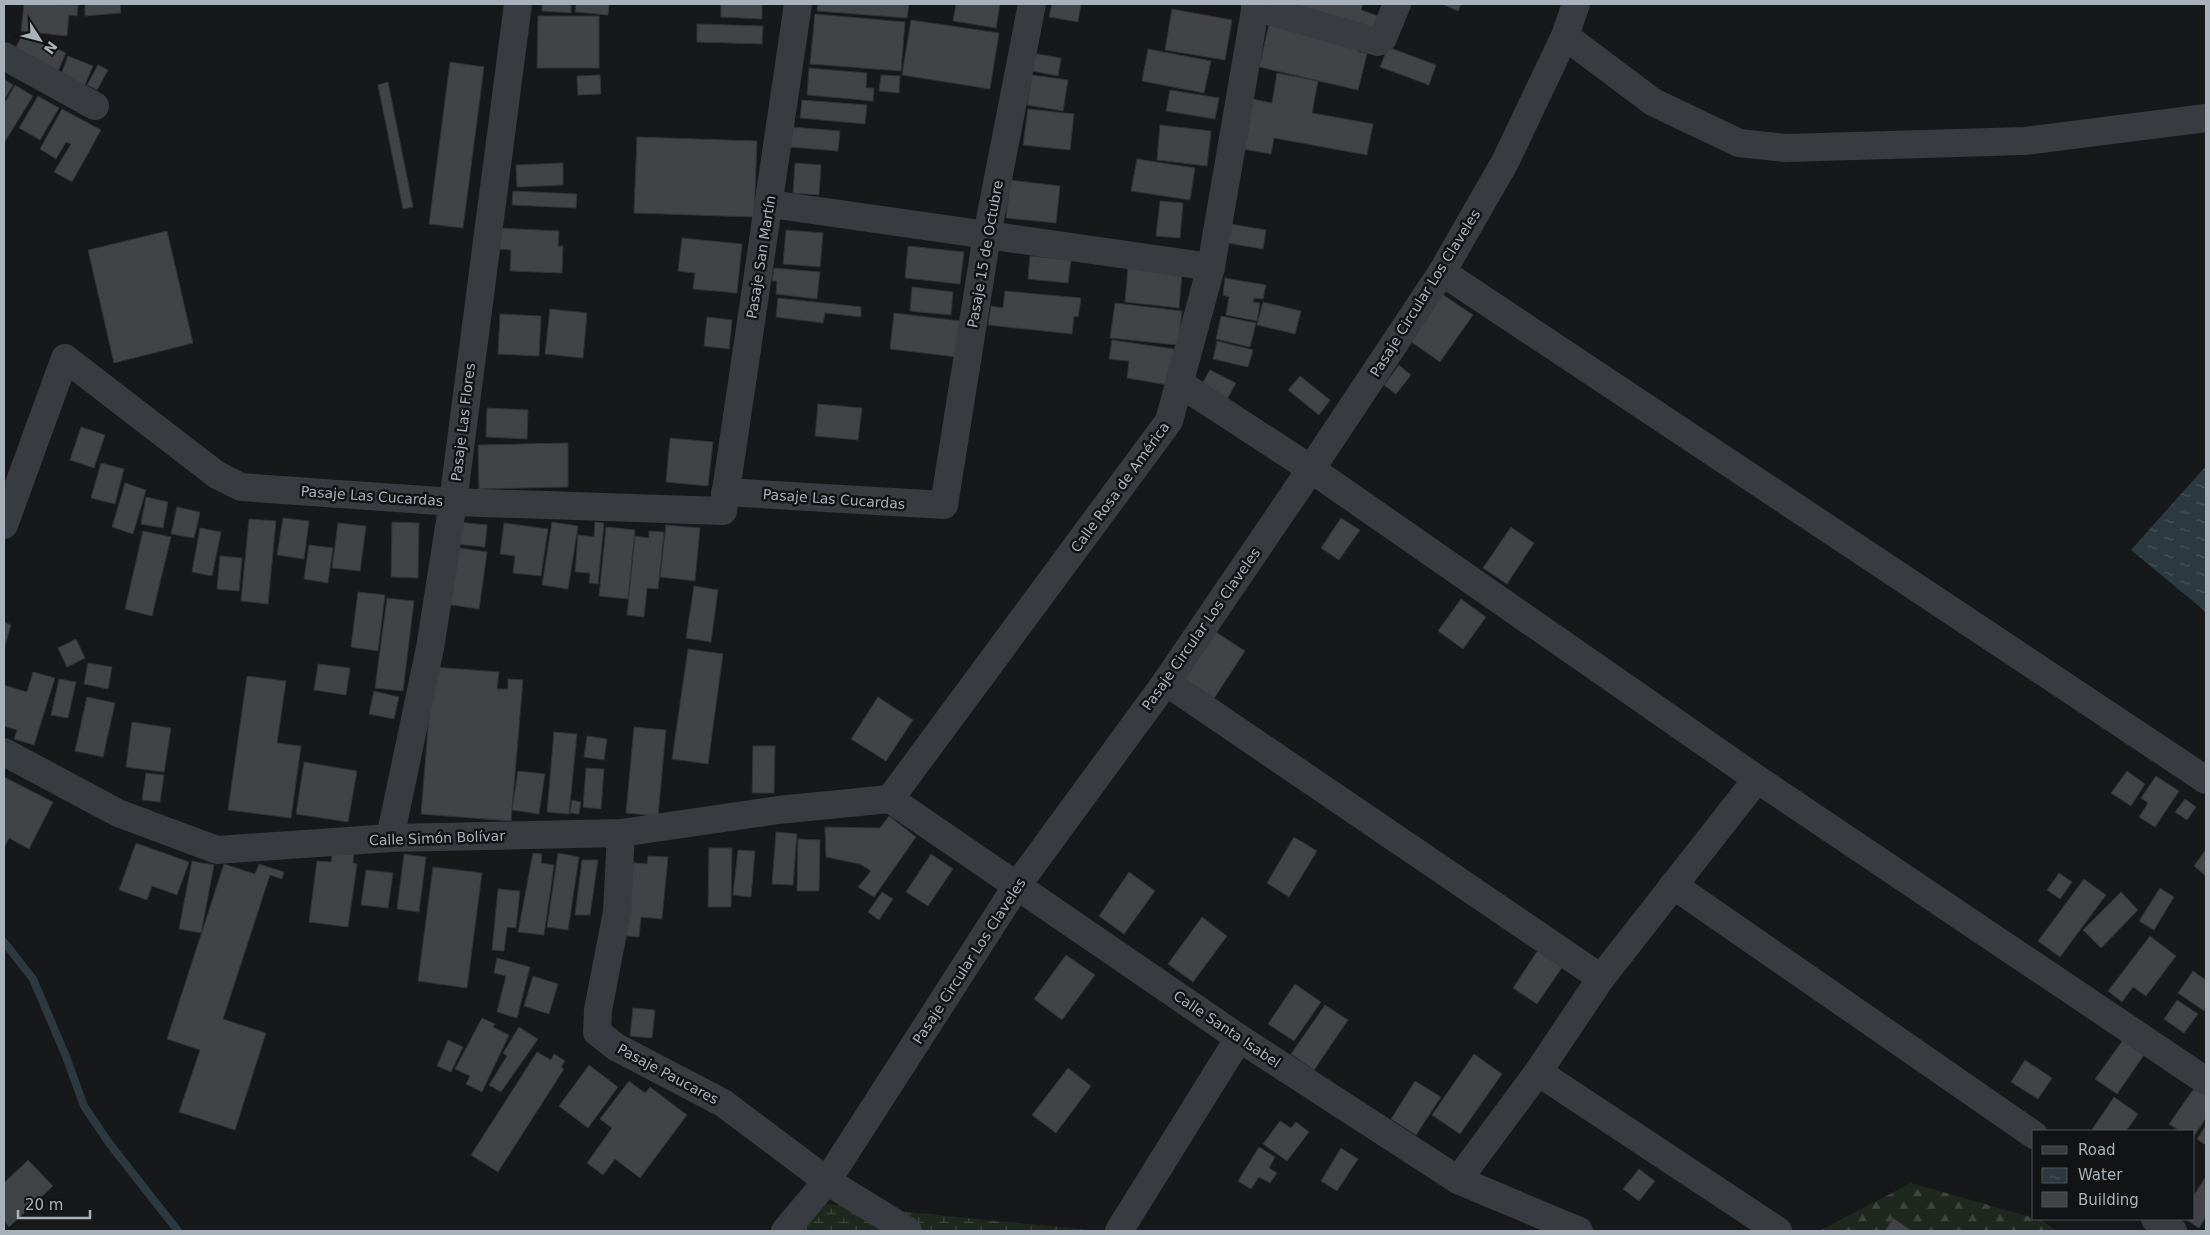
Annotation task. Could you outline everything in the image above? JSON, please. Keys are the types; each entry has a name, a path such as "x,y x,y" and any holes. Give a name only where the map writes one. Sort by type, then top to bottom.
{"street":[{"name":"Pasaje Las Flores","path":"390,838 430,648 453,502 518,4"},
{"name":"Pasaje San Martín","path":"724,501 770,204 798,4"},
{"name":"Pasaje 15 de Octubre","path":"944,505 987,235 1032,4"},
{"path":"1255,6 1378,42 1383,38 1397,4"},
{"name":"Pasaje Circular Los Claveles","path":"785,1231 827,1181 1016,887 1166,682 1312,469 1442,272 1505,162 1565,36 1576,4"},
{"name":"Calle Rosa de América","path":"890,799 1169,422 1210,267 1255,6"},
{"path":"1565,36 1653,102 1739,142 1786,148 2025,141 2206,118"},
{"path":"4,56 95,106"},
{"path":"770,204 1210,267"},
{"path":"1442,272 2206,780"},
{"name":"Pasaje Las Cucardas","path":"4,525 65,358 217,475 241,487 453,502 724,501 944,505"},
{"path":"1179,383 1312,469 1757,778 2206,1081"},
{"path":"1166,682 1601,978"},
{"name":"Calle Simón Bolívar","path":"4,752 118,814 218,850 390,838 621,833 778,810 890,799"},
{"path":"1458,1180 1538,1072 1601,978 1757,778"},
{"name":"Calle Santa Isabel","path":"890,799 1239,1038 1458,1180 1579,1231"},
{"name":"Pasaje Paucares","path":"621,833 617,912 598,1010 597,1032 616,1047 722,1103 827,1181"},
{"path":"1673,885 2032,1134"},
{"path":"1119,1231 1239,1038"},
{"path":"1538,1072 1778,1231"},
{"path":"827,1181 908,1231"},
{"path":"2156,1220 2173,1231"}],"green space":[{"path":"1911,1183 2032,1217 2032,1220 2041,1220 2057,1231 1819,1231"},
{"path":"817,1203 1100,1231 781,1231"}],"water":[{"path":"2206,466 2206,612 2131,550"}],"building":[{"path":"24,4 78,5 77,16 69,15 67,36 21,31"},
{"path":"85,4 120,4 121,13 85,16"},
{"path":"542,4 571,4 571,13 542,11"},
{"path":"576,4 609,4 608,15 575,12"},
{"path":"721,4 762,4 762,19 721,17"},
{"path":"818,4 909,4 907,18 817,11"},
{"path":"956,4 1000,4 996,28 953,21"},
{"path":"1052,4 1081,4 1078,22 1049,17"},
{"path":"1278,4 1363,4 1361,10 1381,17 1374,36"},
{"path":"1442,4 1461,4 1458,11"},
{"path":"1172,9 1232,20 1225,60 1165,50"},
{"path":"815,14 905,22 901,71 810,64"},
{"path":"538,16 599,16 599,68 537,68"},
{"path":"911,20 999,33 990,89 902,75"},
{"path":"1270,20 1358,46 1357,51 1367,54 1358,90 1259,67"},
{"path":"697,24 763,26 762,44 697,42"},
{"path":"23,33 66,53 58,71 14,51"},
{"path":"1388,47 1436,65 1429,85 1380,67"},
{"path":"1148,49 1211,61 1204,93 1142,81"},
{"path":"1026,52 1061,58 1058,76 1022,69"},
{"path":"68,56 93,66 84,87 60,77"},
{"path":"450,62 484,67 463,228 429,224"},
{"path":"98,65 108,70 97,90 87,85"},
{"path":"809,68 867,73 866,88 874,88 873,101 807,95"},
{"path":"1277,73 1318,81 1312,113 1373,124 1367,155 1274,138 1271,154 1243,149 1253,99 1272,103"},
{"path":"600,75 601,94 578,95 577,76"},
{"path":"881,75 900,76 899,93 879,91"},
{"path":"1032,75 1068,80 1063,111 1027,105"},
{"path":"4,79 13,85 4,100"},
{"path":"388,82 413,207 403,209 378,85"},
{"path":"15,85 33,96 4,143 4,104"},
{"path":"1170,90 1219,98 1215,119 1166,111"},
{"path":"38,96 59,108 40,140 19,128"},
{"path":"802,100 867,105 865,124 800,118"},
{"path":"62,109 101,130 72,182 54,172 71,144 66,142 56,159 40,149"},
{"path":"1028,109 1074,114 1070,150 1023,145"},
{"path":"1160,125 1211,131 1207,166 1157,160"},
{"path":"792,127 840,131 838,151 790,147"},
{"path":"637,137 757,141 754,217 634,213"},
{"path":"1137,159 1195,168 1190,200 1131,191"},
{"path":"563,163 563,185 517,187 516,165"},
{"path":"795,163 821,165 819,195 793,193"},
{"path":"1010,180 1060,186 1056,223 1006,218"},
{"path":"513,191 577,194 576,208 512,205"},
{"path":"1160,201 1183,203 1180,238 1156,236"},
{"path":"1230,224 1266,230 1263,249 1227,243"},
{"path":"498,228 559,231 558,246 563,246 562,273 510,271 511,250 497,249"},
{"path":"786,230 823,233 820,267 783,264"},
{"path":"167,231 193,343 114,363 88,250"},
{"path":"682,238 742,244 737,293 693,289 695,273 678,271"},
{"path":"908,246 964,252 960,284 905,278"},
{"path":"1030,256 1071,260 1068,283 1028,279"},
{"path":"1128,267 1182,273 1179,308 1125,302"},
{"path":"774,268 820,272 817,299 776,294 777,281 772,281"},
{"path":"1225,278 1266,285 1263,299 1254,298 1253,302 1260,303 1257,321 1226,315 1229,297 1223,295"},
{"path":"912,287 953,292 951,315 910,311"},
{"path":"1005,291 1081,298 1078,317 1074,316 1072,334 988,325 991,306 1003,308"},
{"path":"1442,294 1473,315 1440,362 1410,341"},
{"path":"778,298 861,307 861,317 825,313 823,323 776,317"},
{"path":"1263,302 1301,311 1295,334 1257,325"},
{"path":"1115,303 1182,311 1178,345 1110,338"},
{"path":"550,309 587,313 583,358 545,354"},
{"path":"894,313 961,321 957,357 890,349"},
{"path":"500,314 541,316 539,356 498,354"},
{"path":"1221,316 1256,323 1250,347 1216,339"},
{"path":"707,317 732,320 729,349 704,346"},
{"path":"1112,340 1174,349 1168,385 1127,378 1129,361 1109,359"},
{"path":"1217,341 1253,350 1248,367 1213,359"},
{"path":"1399,365 1411,375 1396,394 1384,385"},
{"path":"1210,370 1236,383 1225,403 1199,389"},
{"path":"1300,376 1330,400 1319,415 1288,390"},
{"path":"818,404 862,408 858,440 815,436"},
{"path":"487,408 528,410 527,439 486,437"},
{"path":"81,427 105,435 94,468 70,460"},
{"path":"670,438 713,442 708,486 666,482"},
{"path":"568,443 568,487 479,489 478,445"},
{"path":"101,463 124,469 115,504 91,498"},
{"path":"125,483 146,490 133,534 112,527"},
{"path":"146,497 168,502 163,528 141,524"},
{"path":"177,507 200,512 194,538 171,534"},
{"path":"283,518 309,521 304,559 277,555"},
{"path":"1341,518 1360,530 1339,560 1321,548"},
{"path":"249,519 276,521 268,604 241,601"},
{"path":"392,522 419,523 418,578 391,577"},
{"path":"458,522 487,525 485,547 456,544"},
{"path":"552,522 578,526 568,589 542,585"},
{"path":"595,522 604,523 598,584 589,583 590,573 575,572 578,535 594,537"},
{"path":"338,523 366,526 360,571 332,568"},
{"path":"504,523 548,529 541,576 513,573 515,556 500,554"},
{"path":"666,525 700,528 695,581 660,577"},
{"path":"606,527 635,530 628,599 599,596"},
{"path":"1511,527 1534,543 1507,584 1483,568"},
{"path":"200,528 221,532 212,576 192,572"},
{"path":"143,531 171,537 152,616 125,609"},
{"path":"649,531 664,532 658,589 647,588 644,617 627,615 635,536 649,538"},
{"path":"309,545 333,548 328,583 304,579"},
{"path":"454,547 487,552 479,609 445,604"},
{"path":"220,556 242,558 239,591 217,589"},
{"path":"694,586 718,590 711,642 686,638"},
{"path":"358,592 385,595 378,651 351,647"},
{"path":"387,598 414,601 403,691 375,688"},
{"path":"1461,599 1486,617 1463,649 1438,631"},
{"path":"4,622 11,625 4,648"},
{"path":"1216,632 1245,651 1213,700 1184,680"},
{"path":"76,639 85,658 67,667 58,648"},
{"path":"688,649 723,654 708,764 672,759"},
{"path":"88,663 112,667 108,689 84,684"},
{"path":"318,664 350,668 346,695 314,690"},
{"path":"433,667 499,672 497,689 508,689 508,679 523,680 511,821 421,814"},
{"path":"33,672 55,678 34,745 14,739 17,730 4,726 4,685 27,692"},
{"path":"247,676 286,681 277,743 301,746 291,818 228,810"},
{"path":"59,679 76,682 68,718 51,715"},
{"path":"374,691 399,697 394,719 369,714"},
{"path":"87,697 115,703 103,757 75,751"},
{"path":"878,697 913,720 886,761 851,739"},
{"path":"132,722 171,728 164,772 126,767"},
{"path":"634,727 666,730 658,816 626,813"},
{"path":"554,732 577,734 569,814 547,812"},
{"path":"587,736 607,739 604,760 584,757"},
{"path":"753,746 775,746 774,793 752,793"},
{"path":"304,762 357,771 348,822 296,814"},
{"path":"586,768 604,769 601,809 583,807"},
{"path":"518,771 545,774 539,814 512,810"},
{"path":"2127,771 2145,784 2131,806 2111,793"},
{"path":"146,773 164,775 160,802 142,800"},
{"path":"2156,776 2179,791 2155,827 2139,817 2148,803 2141,798"},
{"path":"4,777 53,802 29,849 9,838 4,848"},
{"path":"2185,799 2196,807 2187,820 2175,812"},
{"path":"572,800 581,802 579,814 570,813"},
{"path":"889,816 916,837 874,897 858,887 871,871 860,864 826,857 825,827 880,828"},
{"path":"776,832 797,834 793,885 772,884"},
{"path":"1294,837 1317,851 1289,897 1267,883"},
{"path":"798,839 820,840 819,891 797,891"},
{"path":"136,843 189,862 177,895 152,886 147,900 119,890"},
{"path":"709,848 732,848 731,907 708,907"},
{"path":"2206,849 2206,876 2194,866"},
{"path":"333,850 354,853 353,863 357,864 348,927 309,922 317,861 331,862"},
{"path":"738,850 755,851 751,897 733,895"},
{"path":"533,853 542,854 541,863 554,865 544,935 518,932"},
{"path":"558,853 579,857 568,930 547,927"},
{"path":"404,854 426,857 419,912 397,909"},
{"path":"931,854 953,869 928,906 906,892"},
{"path":"648,856 668,857 662,919 641,917 639,937 616,935 623,862 647,864"},
{"path":"582,860 598,860 590,915 575,915"},
{"path":"192,861 214,865 201,933 179,929"},
{"path":"224,864 255,874 259,864 284,872 282,879 270,875 223,1019 266,1033 235,1130 179,1112 200,1050 167,1039"},
{"path":"433,867 482,873 467,988 418,981"},
{"path":"366,870 393,873 388,908 361,905"},
{"path":"1129,872 1155,891 1124,934 1099,916"},
{"path":"2059,873 2072,882 2060,899 2047,890"},
{"path":"2084,879 2106,895 2060,957 2038,941"},
{"path":"2160,888 2174,897 2154,930 2139,921"},
{"path":"498,889 520,891 516,928 507,927 504,951 492,950"},
{"path":"882,892 893,899 879,920 868,912"},
{"path":"2121,892 2138,910 2101,948 2083,930"},
{"path":"1202,917 1227,936 1193,982 1168,964"},
{"path":"2150,936 2176,956 2146,996 2133,987 2122,1002 2108,991"},
{"path":"1538,950 1563,966 1537,1004 1513,988"},
{"path":"1066,955 1095,975 1062,1020 1034,999"},
{"path":"497,958 530,967 517,1018 497,1012 506,976 494,973"},
{"path":"2193,971 2206,980 2206,1007 2204,1011 2178,993"},
{"path":"533,976 558,984 549,1014 524,1006"},
{"path":"1295,984 1321,1002 1294,1041 1268,1024"},
{"path":"2177,1000 2198,1014 2184,1033 2164,1019"},
{"path":"1325,1005 1348,1020 1314,1070 1291,1054"},
{"path":"633,1008 655,1010 652,1038 630,1036"},
{"path":"482,1018 495,1024 493,1027 509,1035 482,1092 466,1084 470,1076 455,1069"},
{"path":"519,1027 538,1039 501,1092 489,1085 507,1056 503,1053"},
{"path":"448,1040 463,1047 451,1072 437,1066"},
{"path":"2123,1040 2144,1055 2117,1094 2095,1079"},
{"path":"537,1052 551,1060 554,1054 565,1061 561,1067 564,1069 498,1172 471,1155"},
{"path":"1474,1054 1502,1074 1460,1134 1432,1115"},
{"path":"2025,1060 2052,1078 2038,1099 2011,1082"},
{"path":"589,1065 618,1087 588,1128 559,1106"},
{"path":"1068,1068 1091,1086 1056,1133 1032,1115"},
{"path":"629,1081 645,1093 650,1087 687,1115 640,1178 615,1159 603,1175 587,1163 612,1128 600,1119"},
{"path":"1415,1081 1441,1097 1416,1135 1391,1119"},
{"path":"2195,1087 2206,1095 2206,1118 2195,1134 2195,1130 2178,1130 2169,1124"},
{"path":"2114,1097 2138,1114 2127,1130 2092,1130"},
{"path":"1280,1121 1291,1128 1296,1122 1309,1132 1287,1161 1263,1144"},
{"path":"2206,1125 2206,1145 2197,1139"},
{"path":"1259,1147 1275,1157 1269,1168 1277,1173 1270,1183 1259,1177 1251,1189 1238,1181"},
{"path":"1341,1148 1358,1159 1337,1191 1321,1181"},
{"path":"28,1160 53,1186 9,1227 4,1221 4,1183"},
{"path":"1639,1169 1655,1181 1639,1201 1623,1189"},
{"path":"2205,1178 2206,1217 2199,1228 2187,1220 2195,1220 2195,1193"},
{"path":"1893,1218 1912,1231 1885,1231"}],"waterway":[{"path":"4,942 33,979 65,1054 84,1106 109,1143 178,1231"}]}
